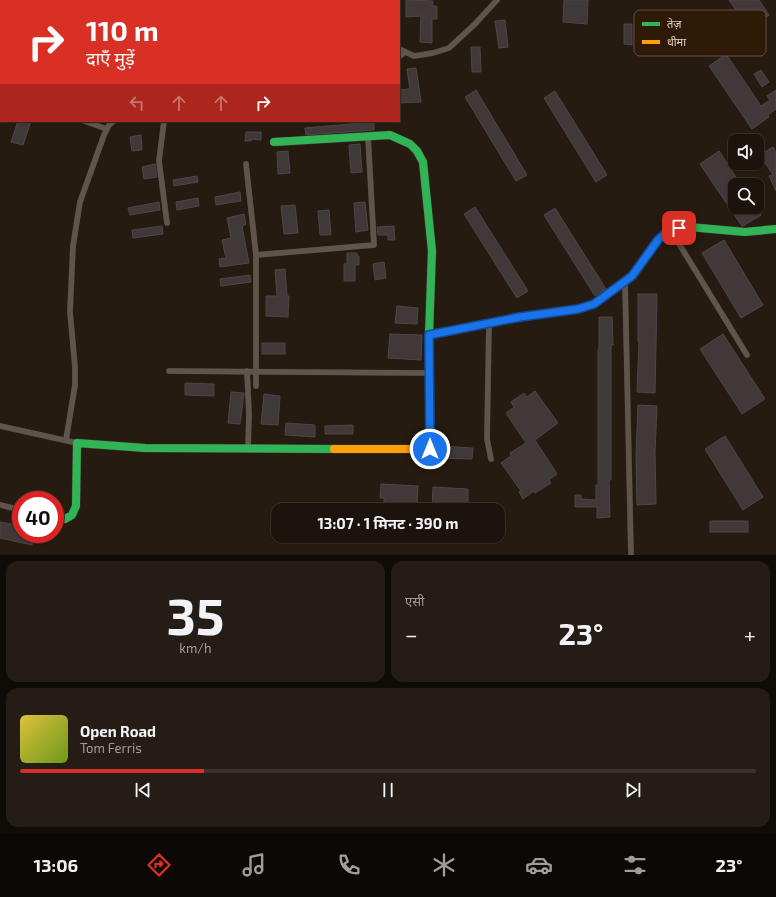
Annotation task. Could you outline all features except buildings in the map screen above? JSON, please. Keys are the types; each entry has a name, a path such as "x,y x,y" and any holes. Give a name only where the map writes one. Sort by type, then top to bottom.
{"street":[{"path":"400,50 414,56 433,53 449,48 475,24 497,0"},
{"path":"400,56 405,52"},
{"path":"87,122 107,130"},
{"path":"66,440 75,385 75,367 70,312 73,246 80,202 97,152 107,130 113,122"},
{"path":"164,122 159,161 167,223"},
{"path":"0,426 78,443 145,448 430,449 429,335 432,251 423,162 417,149 406,141 390,135 274,142"},
{"path":"256,255 374,245 368,136"},
{"path":"246,164 256,255 256,386"},
{"path":"429,335 520,317 578,309 594,304 632,276 658,240 670,229 689,227 746,232 776,229"},
{"path":"670,229 747,355"},
{"path":"625,282 631,555"},
{"path":"489,323 487,439 491,459"},
{"path":"169,371 430,373"},
{"path":"247,371 249,414 248,449"},
{"path":"64,518 72,515 76,506 78,443"},
{"path":"0,505 12,508"}],"traffic: fast":[{"path":"274,142 390,135 410,144 417,151 423,162 432,251 429,335 430,411"},
{"path":"429,335 520,317 578,309 594,304 632,276 658,240 670,229 689,227 745,232 776,229"},
{"path":"64,519 72,515 76,506 77,443 145,448 334,449"}],"traffic: slow":[{"path":"334,449 430,449 430,411"}],"route":[{"path":"430,449 429,335 520,317 578,309 594,304 614,291 632,276 658,240 670,229 679,228"}]}
